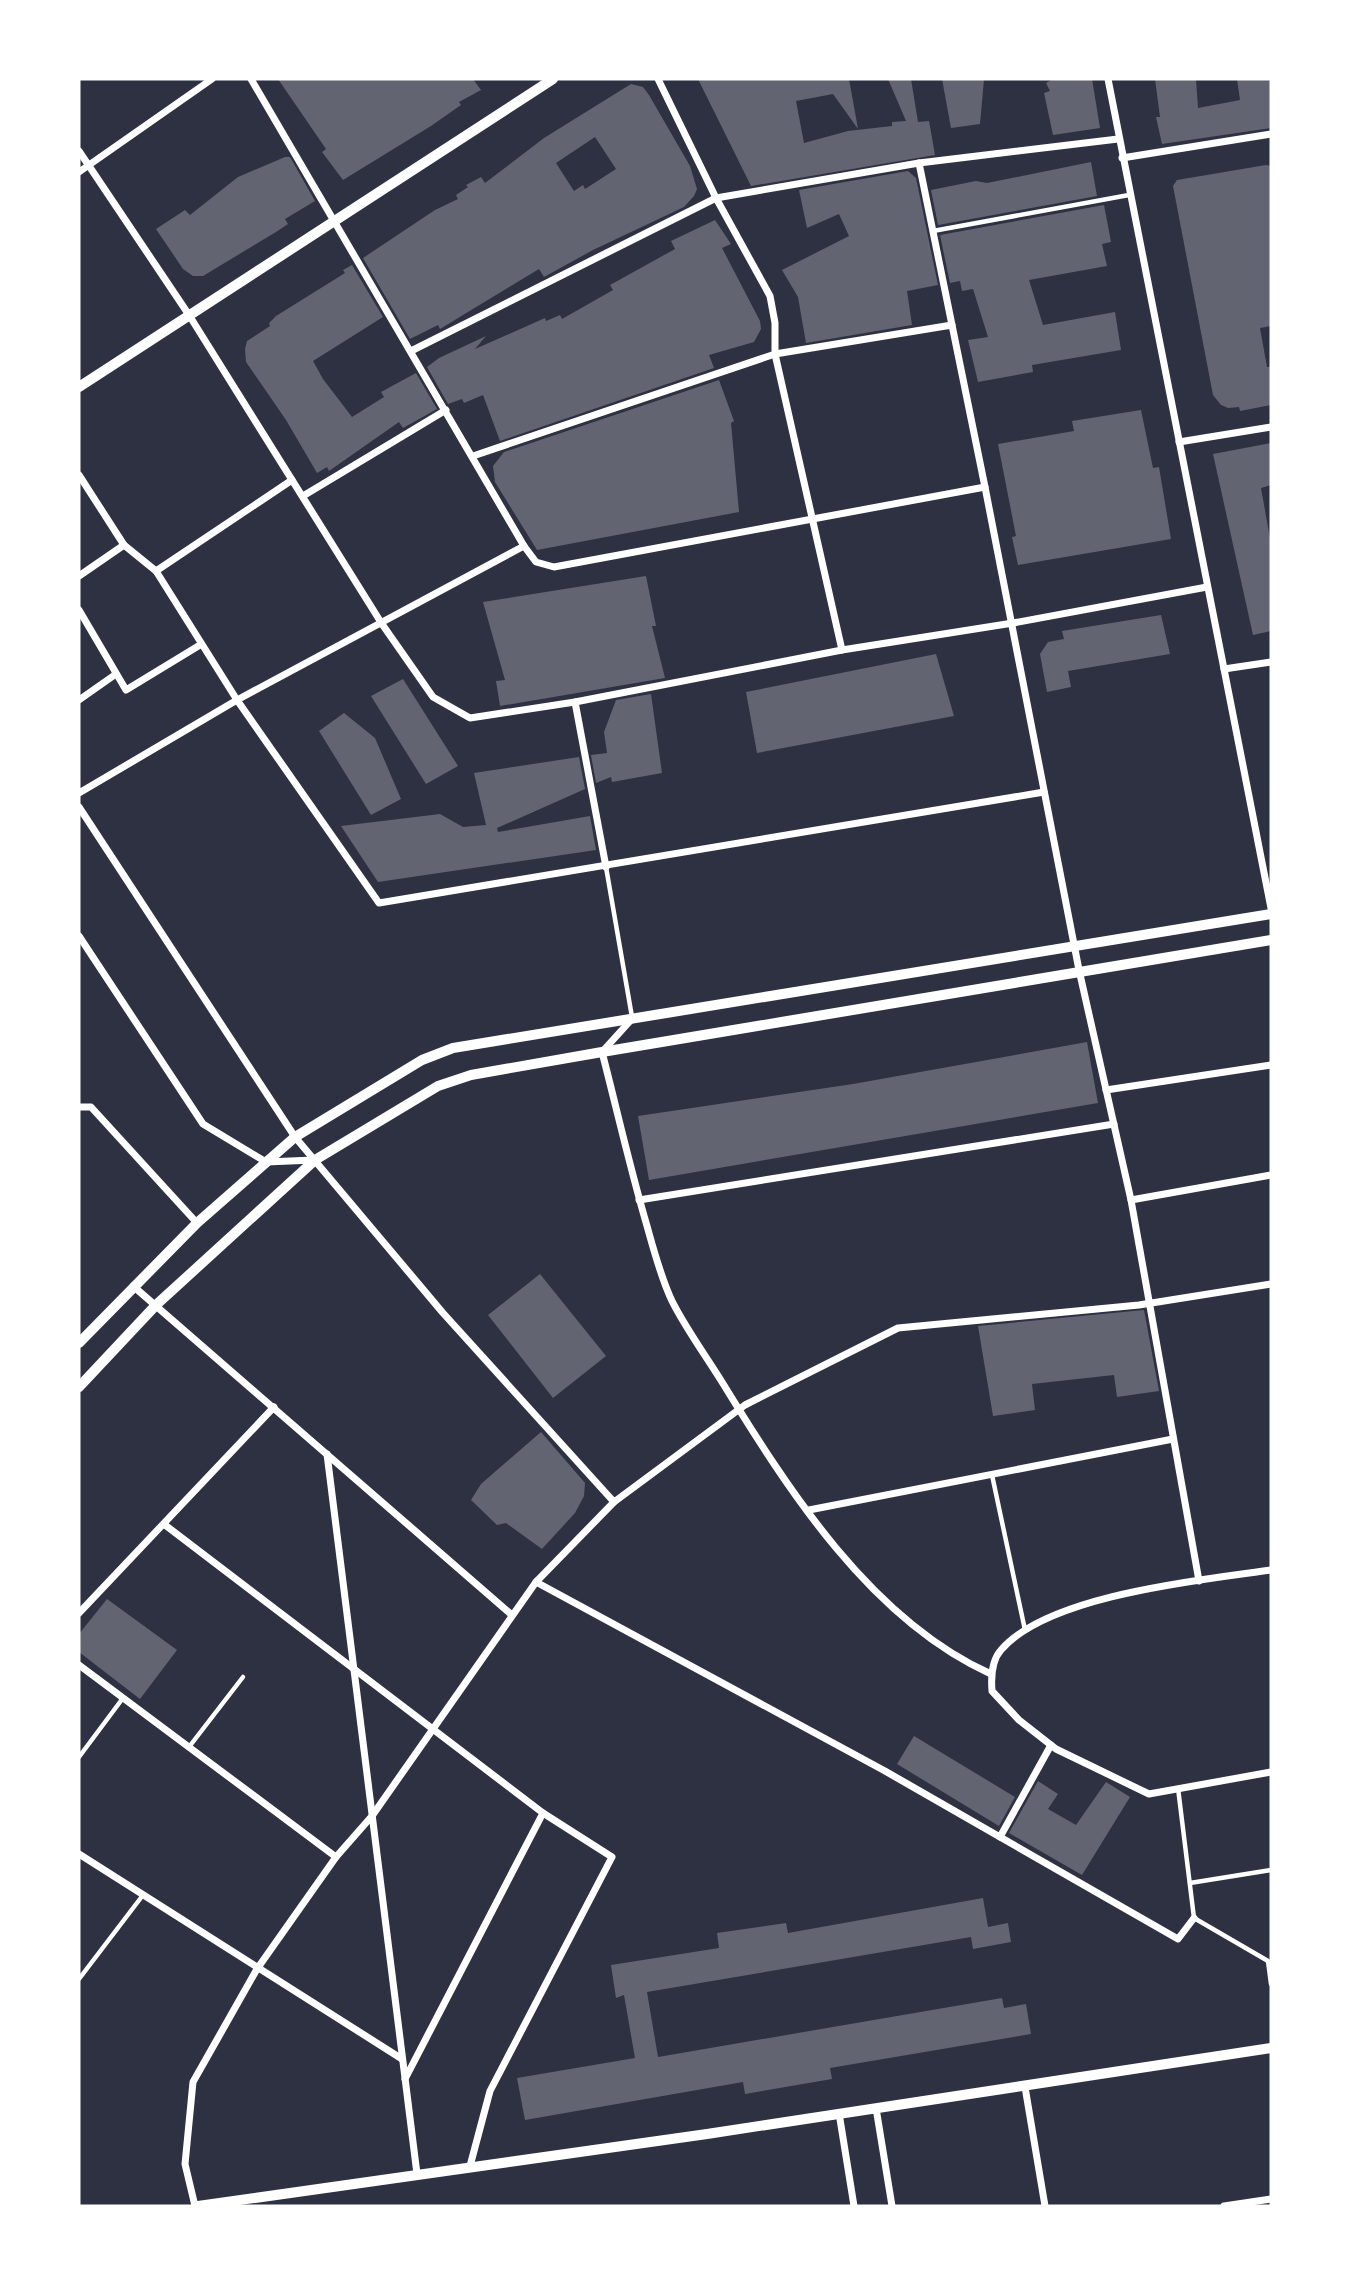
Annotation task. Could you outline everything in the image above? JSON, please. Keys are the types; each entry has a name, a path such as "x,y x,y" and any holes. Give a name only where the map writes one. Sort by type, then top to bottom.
{"street":[{"path":"79,172 212,79"},
{"path":"250,79 524,546 536,562 554,567 985,487"},
{"path":"79,387 553,79"},
{"path":"658,79 716,198 770,296 775,323 775,354 842,650"},
{"path":"1108,79 1271,908"},
{"path":"1122,159 1271,134"},
{"path":"411,351 716,198 919,163 1118,139"},
{"path":"79,151 189,315 382,624 433,697 470,718 575,702 842,650 1013,624 1208,587"},
{"path":"919,163 1013,624 1079,970 1131,1200 1199,1581"},
{"path":"473,456 775,354 952,325"},
{"path":"303,496 446,410"},
{"path":"1178,442 1271,427"},
{"path":"79,475 124,545 156,571 200,645 379,903 1044,792"},
{"path":"156,571 292,480"},
{"path":"79,576 124,545"},
{"path":"79,793 237,700 524,546"},
{"path":"79,610 126,690 200,645"},
{"path":"1224,669 1271,662"},
{"path":"79,700 116,674"},
{"path":"575,702 606,867"},
{"path":"79,807 295,1137 443,1313 614,1502"},
{"path":"79,1343 132,1285 197,1223 295,1137 422,1060 453,1048 1271,914"},
{"path":"79,936 203,1124 266,1162 315,1160"},
{"path":"79,1387 156,1305 315,1160 438,1086 471,1075 602,1052 1079,970 1271,940"},
{"path":"602,1052 632,1018"},
{"path":"602,1052 639,1200 672,1301 739,1409 831,1544 875,1593 968,1664 991,1674"},
{"path":"1106,1090 1271,1066"},
{"path":"79,1107 91,1107 197,1223"},
{"path":"639,1200 1114,1124"},
{"path":"1131,1200 1271,1175"},
{"path":"1271,1284 1149,1304 898,1328 739,1409 614,1502 536,1582 372,1816 336,1857 257,1969 193,2082 186,2164 197,2206 1025,2087 1271,2048"},
{"path":"132,1285 512,1615"},
{"path":"79,1613 274,1407"},
{"path":"809,1510 1173,1439"},
{"path":"327,1454 417,2174"},
{"path":"165,1525 543,1814 612,1857 489,2091 470,2166"},
{"path":"1271,1570 1120,1595 1047,1618 1025,1630 999,1651 991,1674 992,1691 1019,1720 1051,1745 1149,1794 1271,1772"},
{"path":"536,1582 1000,1837 1178,1939 1194,1918"},
{"path":"79,1665 336,1857"},
{"path":"1000,1837 1051,1745"},
{"path":"405,2079 543,1814"},
{"path":"79,1854 402,2059"},
{"path":"1025,2087 1045,2206"},
{"path":"876,2108 892,2206"},
{"path":"839,2113 854,2206"},
{"path":"1228,2206 1271,2200"}],"lane":[{"path":"933,231 1129,195"},
{"path":"606,867 632,1018"},
{"path":"992,1475 1025,1630"},
{"path":"189,1747 243,1677"},
{"path":"79,1757 123,1698"},
{"path":"1178,1788 1194,1918 1270,1960 1271,1984"},
{"path":"1190,1883 1271,1870"},
{"path":"79,1979 143,1895"}],"building":[{"path":"278,79 473,79 481,90 459,102 461,105 431,126 343,180 322,152 326,149"},
{"path":"698,79 849,79 858,129 833,94 796,101 804,143 848,131 892,126 892,122 906,121 888,79 911,79 918,122 929,121 935,155 751,186"},
{"path":"942,79 984,79 980,124 951,128"},
{"path":"1053,79 1092,79 1100,128 1053,135 1044,93 1050,91 1046,83"},
{"path":"1155,79 1196,79 1198,108 1240,100 1237,79 1271,79 1271,128 1162,144 1156,117 1160,117"},
{"path":"631,84 643,87 690,166 697,189 684,207 593,250 544,277 539,269 440,329 438,325 410,339 363,258 435,210 458,199 456,195 468,187 466,185 481,177 485,183 544,138","holes":["595,137 616,169 585,189 583,185 574,191 556,163"]},
{"path":"290,157 315,201 285,219 288,224 203,276 193,276 183,269 156,229 185,210 190,215 238,177"},
{"path":"1091,162 1097,196 938,225 931,190 976,181 987,183"},
{"path":"1271,166 1271,326 1260,328 1267,367 1271,367 1271,405 1240,411 1239,407 1228,408 1221,405 1213,395 1173,186 1177,180"},
{"path":"908,171 916,178 938,285 907,291 912,325 806,343 798,297 782,270 849,236 839,214 807,228 799,190"},
{"path":"1104,205 1111,242 1102,244 1107,266 1029,280 1043,325 1115,312 1121,350 1032,365 1033,372 978,382 968,340 988,337 973,289 962,291 960,281 950,283 940,235"},
{"path":"715,220 731,244 722,248 760,321 761,329 754,342 709,355 714,368 500,441 483,395 464,403 462,399 448,404 427,367 439,358 486,336 475,349 545,318 546,321 560,315 562,319 613,290 610,285 675,249 671,241"},
{"path":"352,265 383,317 313,361 323,379 352,417 384,397 381,392 416,373 437,409 403,428 399,422 329,471 327,467 317,473 286,420 246,362 245,349 247,341 270,326 269,323 276,316 345,273 343,270"},
{"path":"719,380 734,421 731,423 739,512 537,550 495,482 493,466 504,452"},
{"path":"1141,410 1153,468 1159,467 1171,539 1018,565 1012,537 1016,536 998,444 1074,431 1072,421"},
{"path":"1271,443 1271,485 1261,488 1271,544 1271,631 1253,635 1213,454"},
{"path":"646,576 656,626 652,626 665,678 500,706 496,681 505,680 483,602"},
{"path":"1161,615 1170,654 1068,671 1071,687 1047,692 1040,654 1048,642 1064,639 1062,631"},
{"path":"936,654 954,716 757,753 746,692"},
{"path":"403,679 458,766 426,784 371,696"},
{"path":"651,694 662,773 612,782 611,777 596,783 591,755 607,753 604,732 616,700"},
{"path":"344,713 375,738 401,799 371,815 319,731"},
{"path":"579,757 585,789 497,828 498,832 590,816 596,850 378,882 341,826 440,814 463,827 486,825 474,773"},
{"path":"1087,1042 1098,1103 649,1180 638,1116 853,1084"},
{"path":"540,1274 606,1356 553,1398 488,1315"},
{"path":"1144,1310 1159,1391 1117,1397 1114,1375 1032,1384 1035,1410 993,1416 978,1326"},
{"path":"541,1432 585,1483 584,1496 575,1513 542,1549 506,1523 497,1525 471,1500 481,1484"},
{"path":"107,1599 177,1650 140,1699 79,1652 79,1634"},
{"path":"914,1736 1015,1797 999,1826 897,1764"},
{"path":"1038,1781 1058,1794 1048,1809 1076,1825 1106,1782 1130,1797 1082,1875 1009,1833"},
{"path":"983,1898 988,1927 1008,1923 1011,1942 973,1949 971,1937 647,1992 658,2057 1002,1998 1004,2008 1026,2004 1031,2034 830,2068 832,2079 745,2094 743,2082 525,2120 517,2078 635,2058 624,1995 616,1998 611,1965 719,1948 717,1933 786,1923 788,1933"}]}
